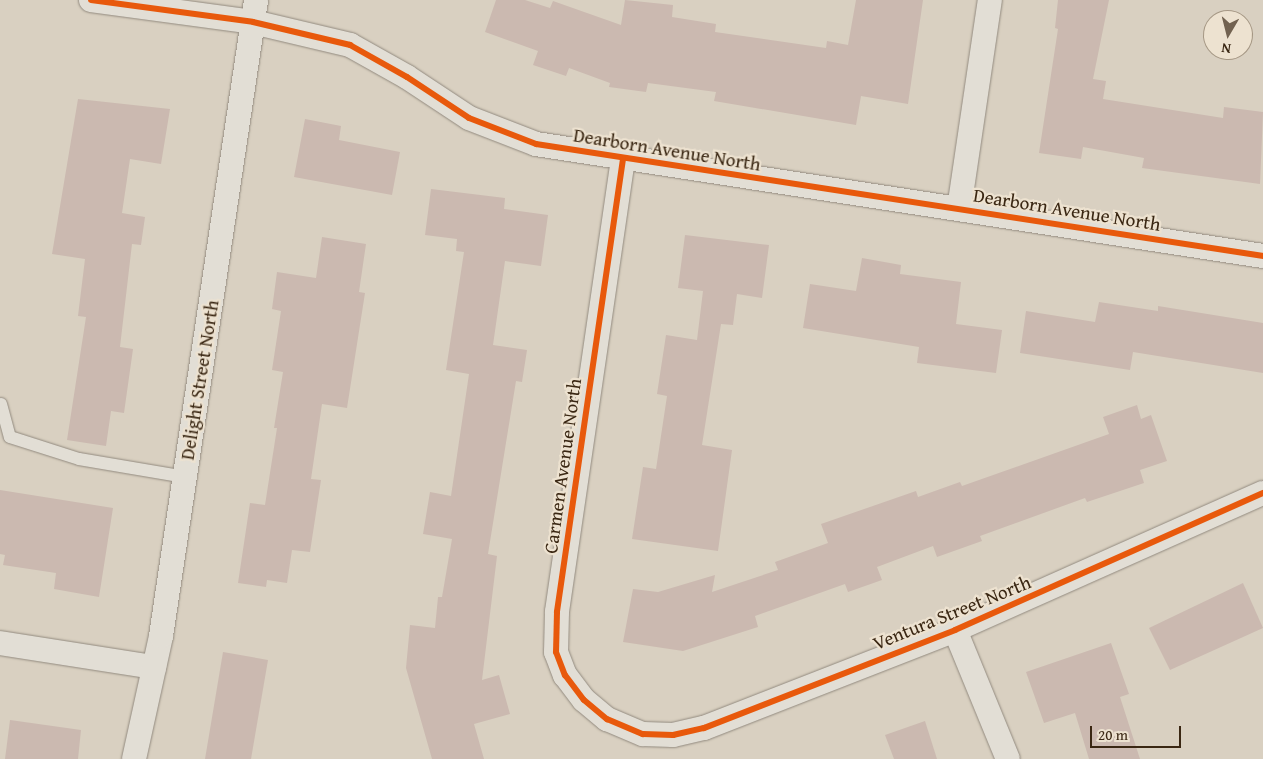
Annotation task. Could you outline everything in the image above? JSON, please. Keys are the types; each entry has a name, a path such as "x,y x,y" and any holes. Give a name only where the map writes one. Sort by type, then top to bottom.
{"street":[{"name":"Dearborn Avenue North","path":"91,0 255,11 350,44 407,77 469,118 536,144 623,160 1263,256"},
{"path":"959,209 990,0"},
{"name":"Delight Street North","path":"134,759 161,636 255,11"},
{"name":"Carmen Avenue North","path":"623,160 557,612 556,652 564,675 584,700 607,718 644,734"},
{"name":"Ventura Street North","path":"644,734 673,735 704,728 955,630 1263,493"},
{"path":"955,630 1008,759"},
{"path":"0,643 154,667"}],"lane":[{"path":"1,404 10,437 79,459 185,477"}],"building":[{"path":"496,0 525,0 550,8 553,1 621,25 625,0 673,5 672,17 716,24 715,32 826,48 827,41 848,45 856,0 923,0 908,104 861,96 856,125 714,101 716,92 648,83 646,92 609,87 610,83 569,68 566,76 533,65 538,51 485,32"},
{"path":"1058,0 1109,0 1093,79 1106,81 1103,99 1223,118 1224,107 1263,112 1260,184 1142,168 1144,158 1083,147 1081,159 1039,153 1058,29 1055,28"},
{"path":"78,99 170,109 161,164 130,159 122,213 145,217 141,245 132,244 120,347 133,349 124,413 111,411 106,446 67,440 86,317 78,316 85,259 52,254"},
{"path":"305,119 341,126 339,140 400,152 392,195 294,177"},
{"path":"431,189 505,198 504,209 548,215 541,266 505,261 493,345 527,350 522,382 516,381 488,554 497,556 482,680 499,675 510,714 474,724 484,759 432,759 406,668 410,625 435,628 438,597 442,597 452,539 423,534 430,492 451,496 469,374 446,370 464,252 456,251 457,239 425,235"},
{"path":"685,235 769,245 762,298 737,294 733,325 721,324 702,445 732,450 718,551 632,539 643,467 656,469 667,396 657,394 666,335 697,340 703,291 678,288"},
{"path":"322,237 366,244 359,292 365,293 347,408 322,404 311,479 321,480 310,552 292,550 287,583 267,580 266,587 238,583 250,503 265,505 277,428 274,428 283,372 272,370 281,311 272,309 277,272 316,278"},
{"path":"862,258 901,265 900,274 961,282 956,324 1002,330 996,373 917,363 919,347 803,328 810,284 856,291"},
{"path":"1099,302 1158,311 1158,306 1263,323 1263,373 1133,352 1130,370 1020,353 1026,311 1095,322"},
{"path":"1137,405 1141,419 1151,415 1167,461 1140,470 1144,483 1087,502 1085,498 980,536 982,541 937,557 933,546 877,567 882,580 848,592 845,584 755,616 758,627 683,651 623,642 633,589 658,592 715,575 712,592 778,570 775,562 828,543 821,524 916,491 918,497 960,482 962,486 1109,434 1103,417"},
{"path":"0,490 113,508 99,597 54,589 56,573 3,565 5,555 0,554"},
{"path":"1243,583 1263,628 1170,670 1149,628"},
{"path":"1111,643 1129,694 1120,697 1140,759 1089,759 1075,713 1044,723 1026,672"},
{"path":"223,652 268,660 251,759 205,759"},
{"path":"10,720 81,730 78,759 5,759"},
{"path":"925,721 937,759 894,759 885,735"}],"cycle path":[{"path":"91,0 253,22 350,45 407,77 469,118 536,144 1263,256"},
{"path":"623,159 557,612 556,652 565,675 584,700 607,719 643,734 673,735 704,728 955,630 1263,493"}]}
